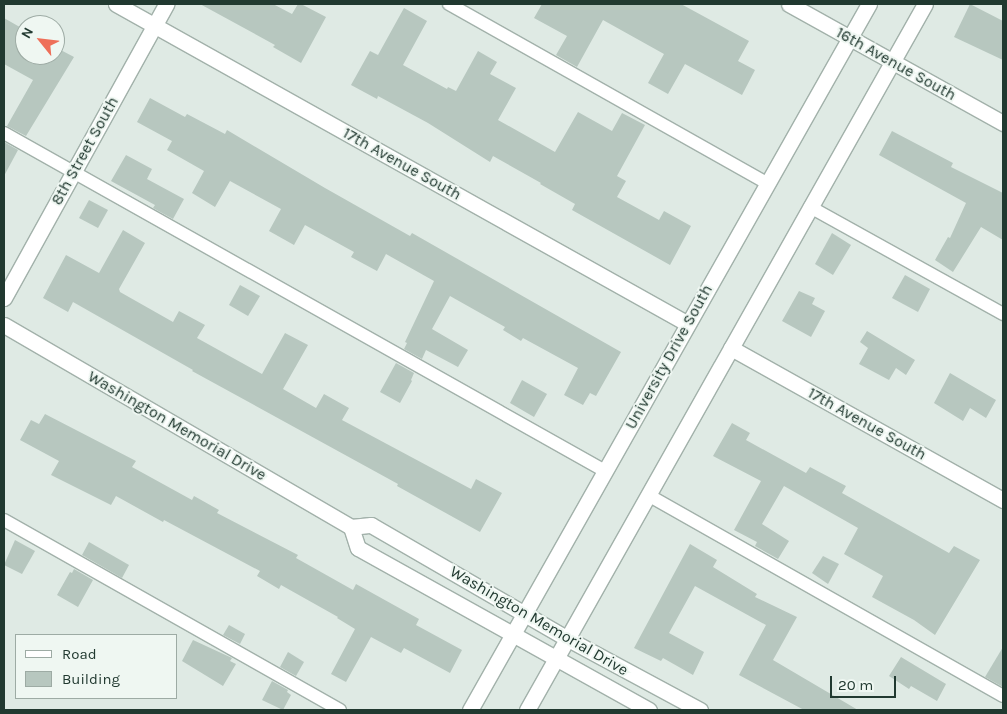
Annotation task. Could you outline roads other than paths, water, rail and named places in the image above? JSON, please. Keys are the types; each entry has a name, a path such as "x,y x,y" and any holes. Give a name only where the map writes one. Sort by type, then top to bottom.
{"street":[{"name":"17th Avenue South","path":"116,4 688,324"},
{"name":"8th Street South","path":"4,298 166,4"},
{"name":"16th Avenue South","path":"789,4 1003,124"},
{"name":"University Drive South","path":"470,710 869,4"},
{"path":"527,710 925,4"},
{"name":"Washington Memorial Drive","path":"4,325 351,527 371,525 568,638 700,710"},
{"name":"17th Avenue South","path":"731,348 1003,500"},
{"name":"Washington Memorial Drive","path":"351,527 358,548 556,660 649,710"}],"lane":[{"path":"449,4 767,183"},
{"path":"4,133 605,472"},
{"path":"810,207 1003,314"},
{"path":"648,495 1003,696"},
{"path":"4,520 340,710"}]}
